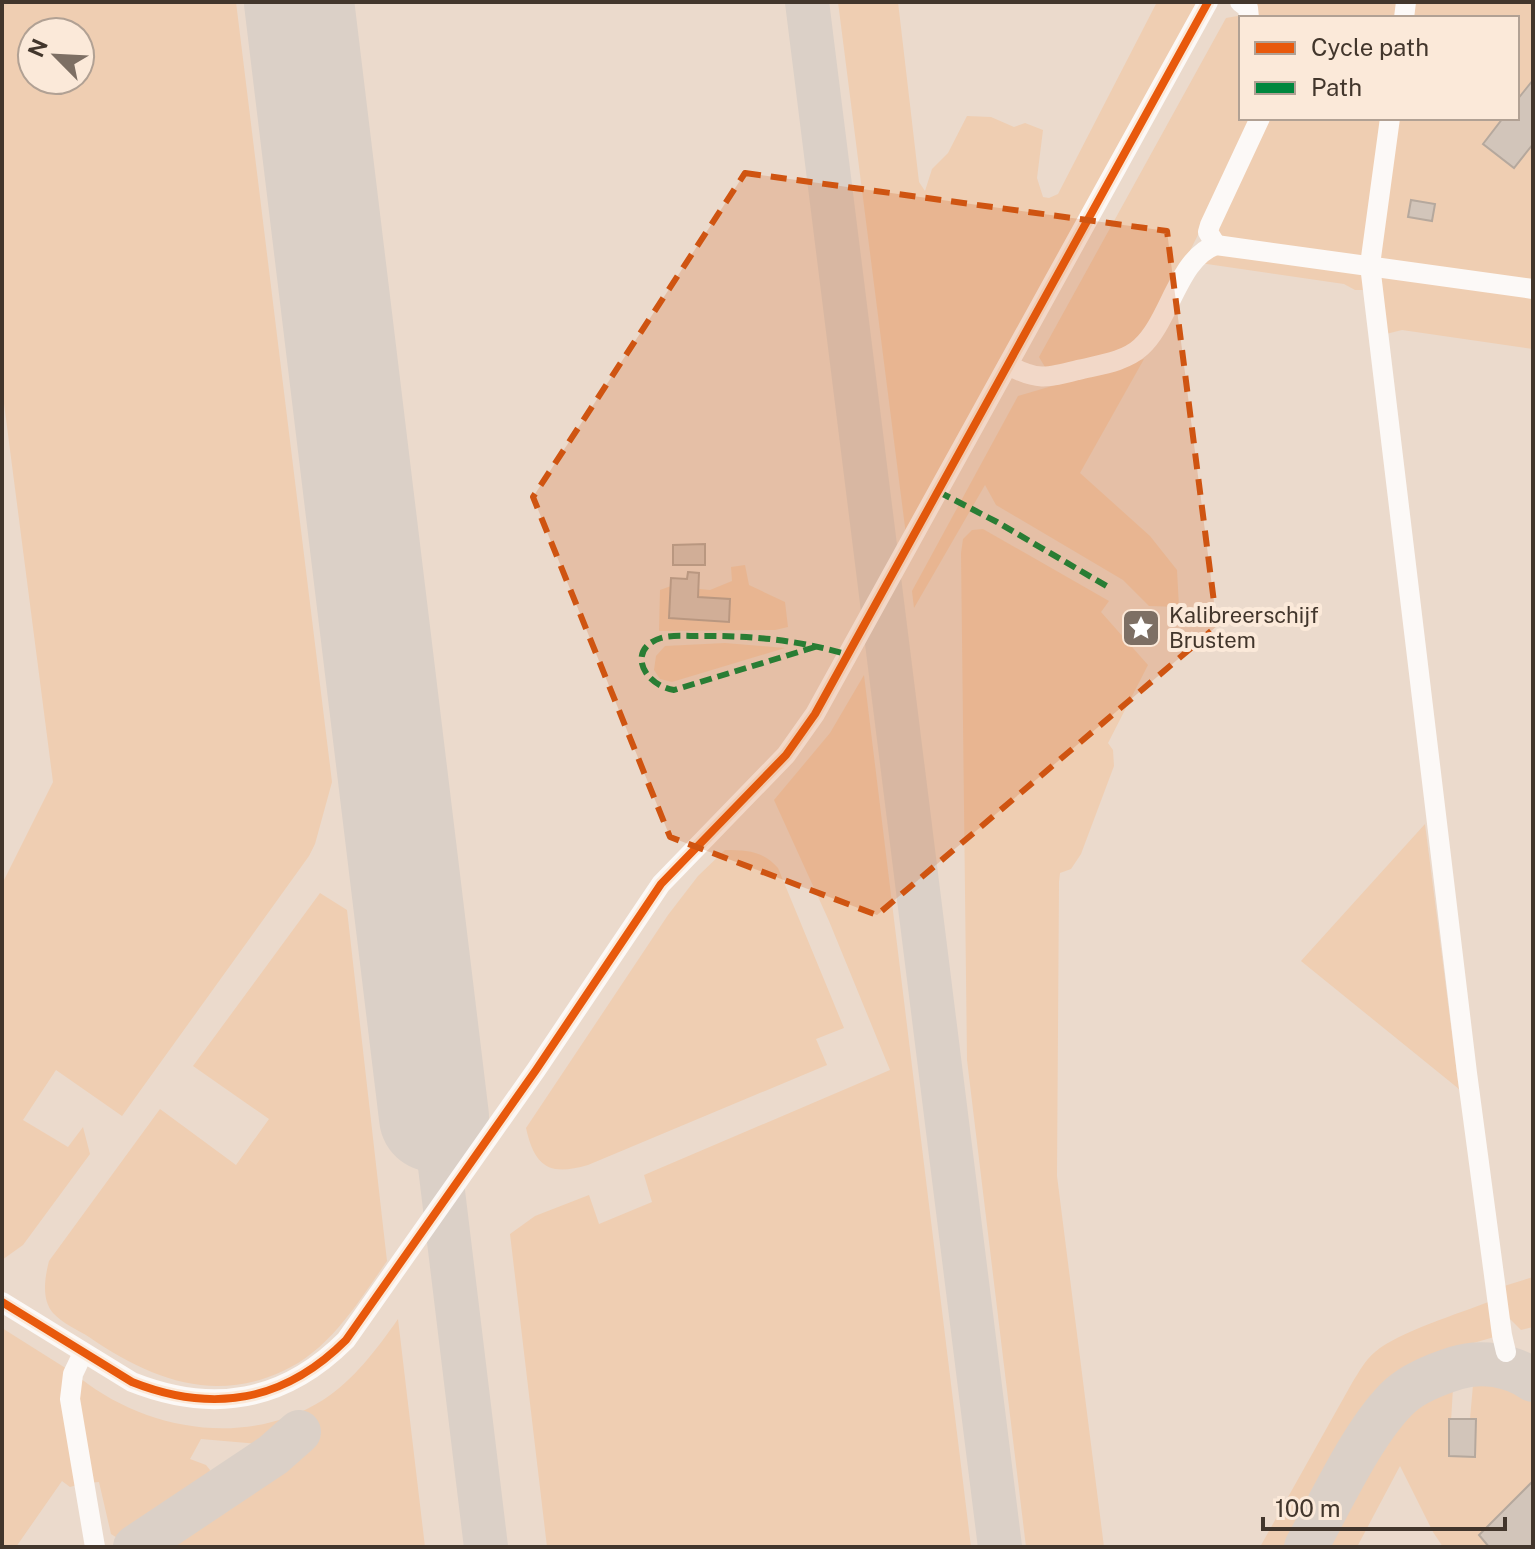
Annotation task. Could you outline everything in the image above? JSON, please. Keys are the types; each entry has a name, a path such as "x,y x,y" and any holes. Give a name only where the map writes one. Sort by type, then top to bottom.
{"street":[{"path":"2,1302 132,1382 191,1399 263,1392 285,1384 329,1357 346,1340 503,1118 661,884 771,771 806,728 833,685 1208,2"},
{"path":"1216,245 1208,232 1210,225 1259,120"},
{"path":"1390,120 1370,265 1470,1098 1506,1352"},
{"path":"1008,365 1029,377 1048,378 1119,359 1138,350 1150,336 1198,255 1216,245 1533,289"},
{"path":"83,1353 73,1374 70,1399 95,1547"}],"highlighted area":[{"path":"745,173 1167,231 1217,626 877,915 670,837 533,497"}],"shaded area":[{"path":"2,2 236,2 332,782 309,856 122,1116 56,1070 23,1120 68,1147 83,1127 90,1154 23,1245 2,1260 2,884 53,782 2,388"},
{"path":"838,2 898,2 919,182 925,191 932,169 948,153 967,116 991,117 1014,127 1025,123 1043,130 1037,178 1043,197 1049,198 1058,194 1157,2 1199,2 906,535"},
{"path":"1251,2 1533,2 1533,349 1402,330 1386,334 1381,290 1355,290 1344,284 1200,263 1263,120 1519,120 1519,16 1254,16"},
{"path":"1243,15 1239,16 1239,120 1255,120 1183,265 1146,329 1130,347 1055,369 1045,367 1039,357 1226,18"},
{"path":"1144,359 1080,473 1150,536 1177,570 1179,607 1149,606 1123,580 996,505 985,485 914,608 912,591 1018,396"},
{"path":"983,529 1109,601 1101,612 1148,665 1108,743 1113,750 1114,766 1081,854 1071,869 1060,873 1059,882 1057,1176 1104,1547 1026,1547 967,1060 961,553 963,539 972,530"},
{"path":"745,565 749,585 785,602 788,627 775,630 659,631 660,590 671,586 710,590 732,581 731,567"},
{"path":"725,643 785,648 672,682 660,679 654,670 656,656 665,646"},
{"path":"864,675 971,1547 547,1547 510,1234 535,1216 589,1195 599,1224 652,1202 644,1175 890,1070 829,921 774,800 830,733"},
{"path":"1425,824 1459,1089 1301,961"},
{"path":"725,850 754,853 778,868 844,1028 816,1039 827,1065 588,1165 564,1169 546,1166 534,1152 526,1128 668,915 698,876"},
{"path":"320,893 347,910 387,1261 342,1323 300,1362 257,1381 206,1386 182,1382 112,1352 53,1313 45,1295 49,1261 160,1109 236,1165 269,1119 193,1066"},
{"path":"1533,1277 1533,1327 1521,1330 1505,1314 1501,1287"},
{"path":"1491,1301 1494,1337 1422,1360 1394,1378 1358,1421 1287,1547 1260,1547 1352,1383 1371,1355 1414,1330"},
{"path":"398,1319 425,1547 164,1547 288,1464 314,1442 320,1432 296,1419 271,1445 201,1439 190,1459 206,1465 210,1470 206,1482 119,1539 111,1534 99,1482 89,1483 77,1400 80,1378 136,1411 166,1421 198,1427 230,1428 262,1424 293,1415 334,1392 364,1364"},
{"path":"2,1328 67,1369 77,1485 70,1487 62,1481 16,1547 2,1547"},
{"path":"1484,1381 1517,1389 1533,1398 1533,1481 1479,1535 1489,1546 1443,1547 1400,1466 1357,1547 1326,1547 1385,1434 1412,1404 1453,1388 1449,1455 1475,1456 1476,1420 1470,1419 1473,1385"}],"building":[{"path":"1533,80 1533,144 1514,168 1483,144 1501,120 1519,120 1519,98"},
{"path":"1411,200 1435,204 1432,221 1408,217"},
{"path":"705,544 705,565 673,565 673,545"},
{"path":"688,572 699,573 698,597 730,599 729,622 669,618 671,578 687,579"},
{"path":"1449,1419 1476,1419 1475,1457 1449,1456"},
{"path":"1532,1482 1533,1544 1530,1547 1489,1547 1479,1535"}],"taxiway":[{"path":"807,2 1000,1547"},
{"path":"434,1117 486,1547"},
{"path":"1306,1547 1361,1446 1374,1426 1407,1390 1442,1373 1475,1364 1506,1368 1533,1380"},
{"path":"135,1547 273,1455 299,1432"}],"runway":[{"path":"299,2 434,1117"}],"marked path":[{"path":"939,492 1110,588"},
{"path":"815,647 674,690 654,681 647,674 642,658 650,643 679,636 774,640 811,646 849,655"}],"cycle path":[{"path":"2,1302 132,1382 191,1398 219,1399 272,1389 298,1377 346,1340 536,1070 661,884 786,755 815,714 1208,2"}],"place":[{"name":"Kalibreerschijf Brustem","path":"1141,628"}]}
